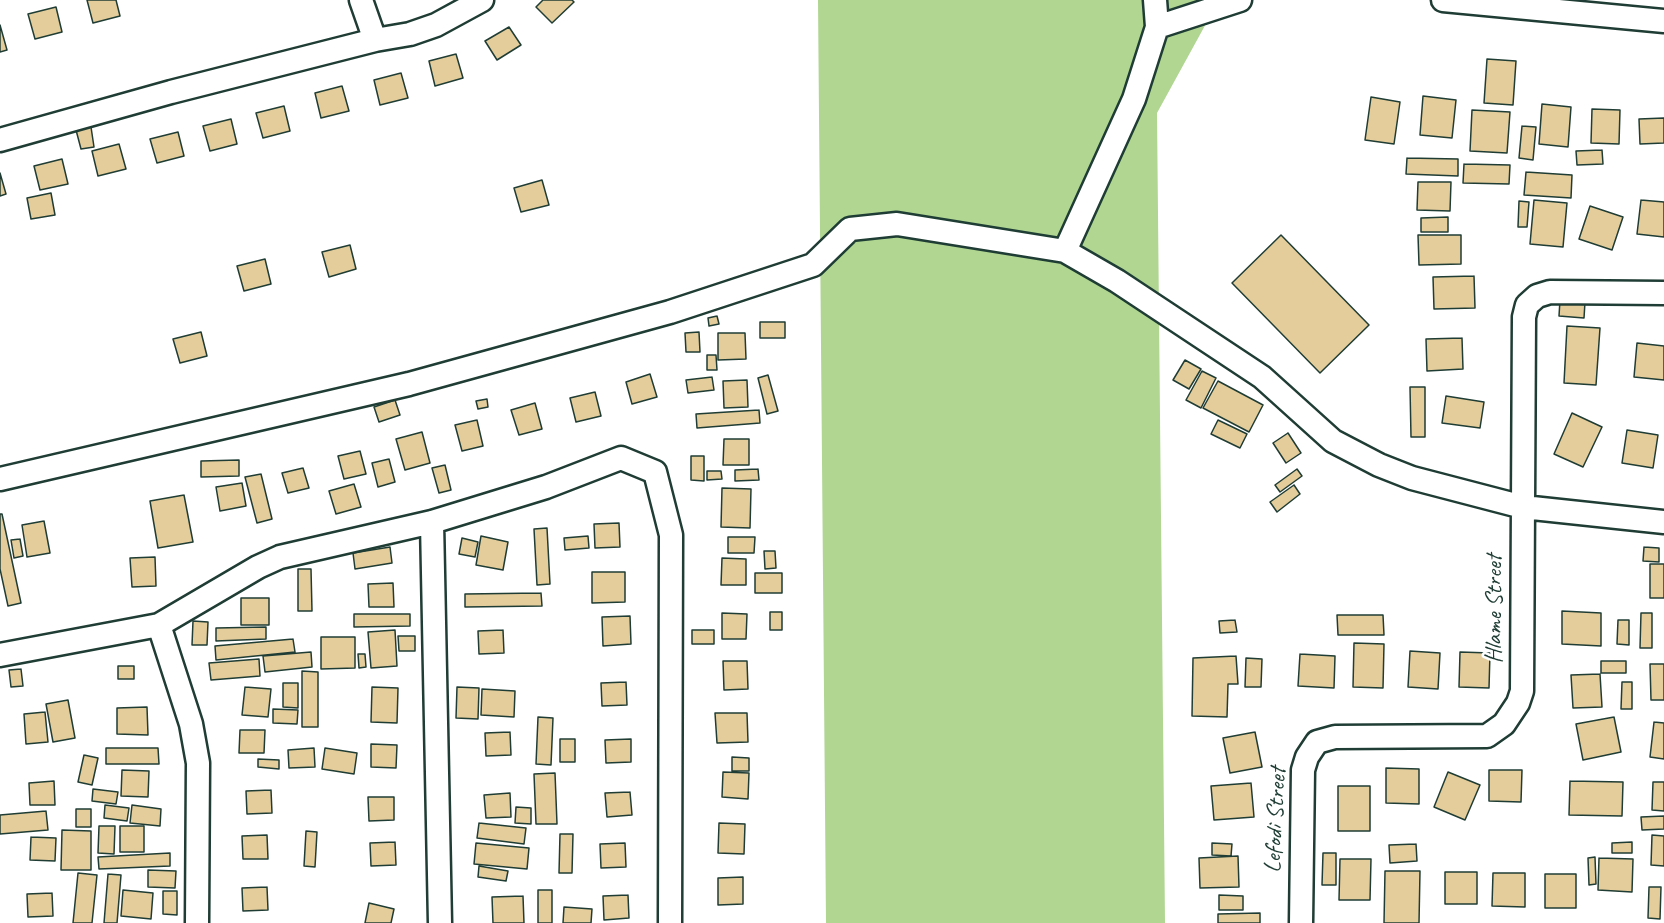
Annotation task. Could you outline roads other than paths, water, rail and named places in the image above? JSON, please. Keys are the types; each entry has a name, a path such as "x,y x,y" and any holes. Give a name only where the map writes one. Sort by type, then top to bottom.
{"street":[{"path":"361,0 375,40"},
{"path":"0,140 171,92 375,40 410,34 436,25 482,0"},
{"path":"1065,251 1134,99 1157,27 1155,0"},
{"path":"1157,27 1240,0"},
{"path":"1443,0 1591,8 1664,21"},
{"path":"0,479 409,384 670,312 813,265 850,230 897,224 1065,251 1118,280 1262,377 1333,441 1379,465 1412,478 1522,507 1664,522"},
{"name":"Hlame Street","path":"1335,737 1487,736 1511,716 1522,691 1524,317 1532,299 1550,292 1664,294"},
{"path":"0,655 159,625 258,567 280,557 432,522 546,488 621,458 655,472 671,535 670,923"},
{"path":"432,522 440,923"},
{"path":"159,625 191,724 198,763 196,923"},
{"name":"Lefodi Street","path":"1301,923 1303,770 1307,757 1317,742 1335,737"}]}
